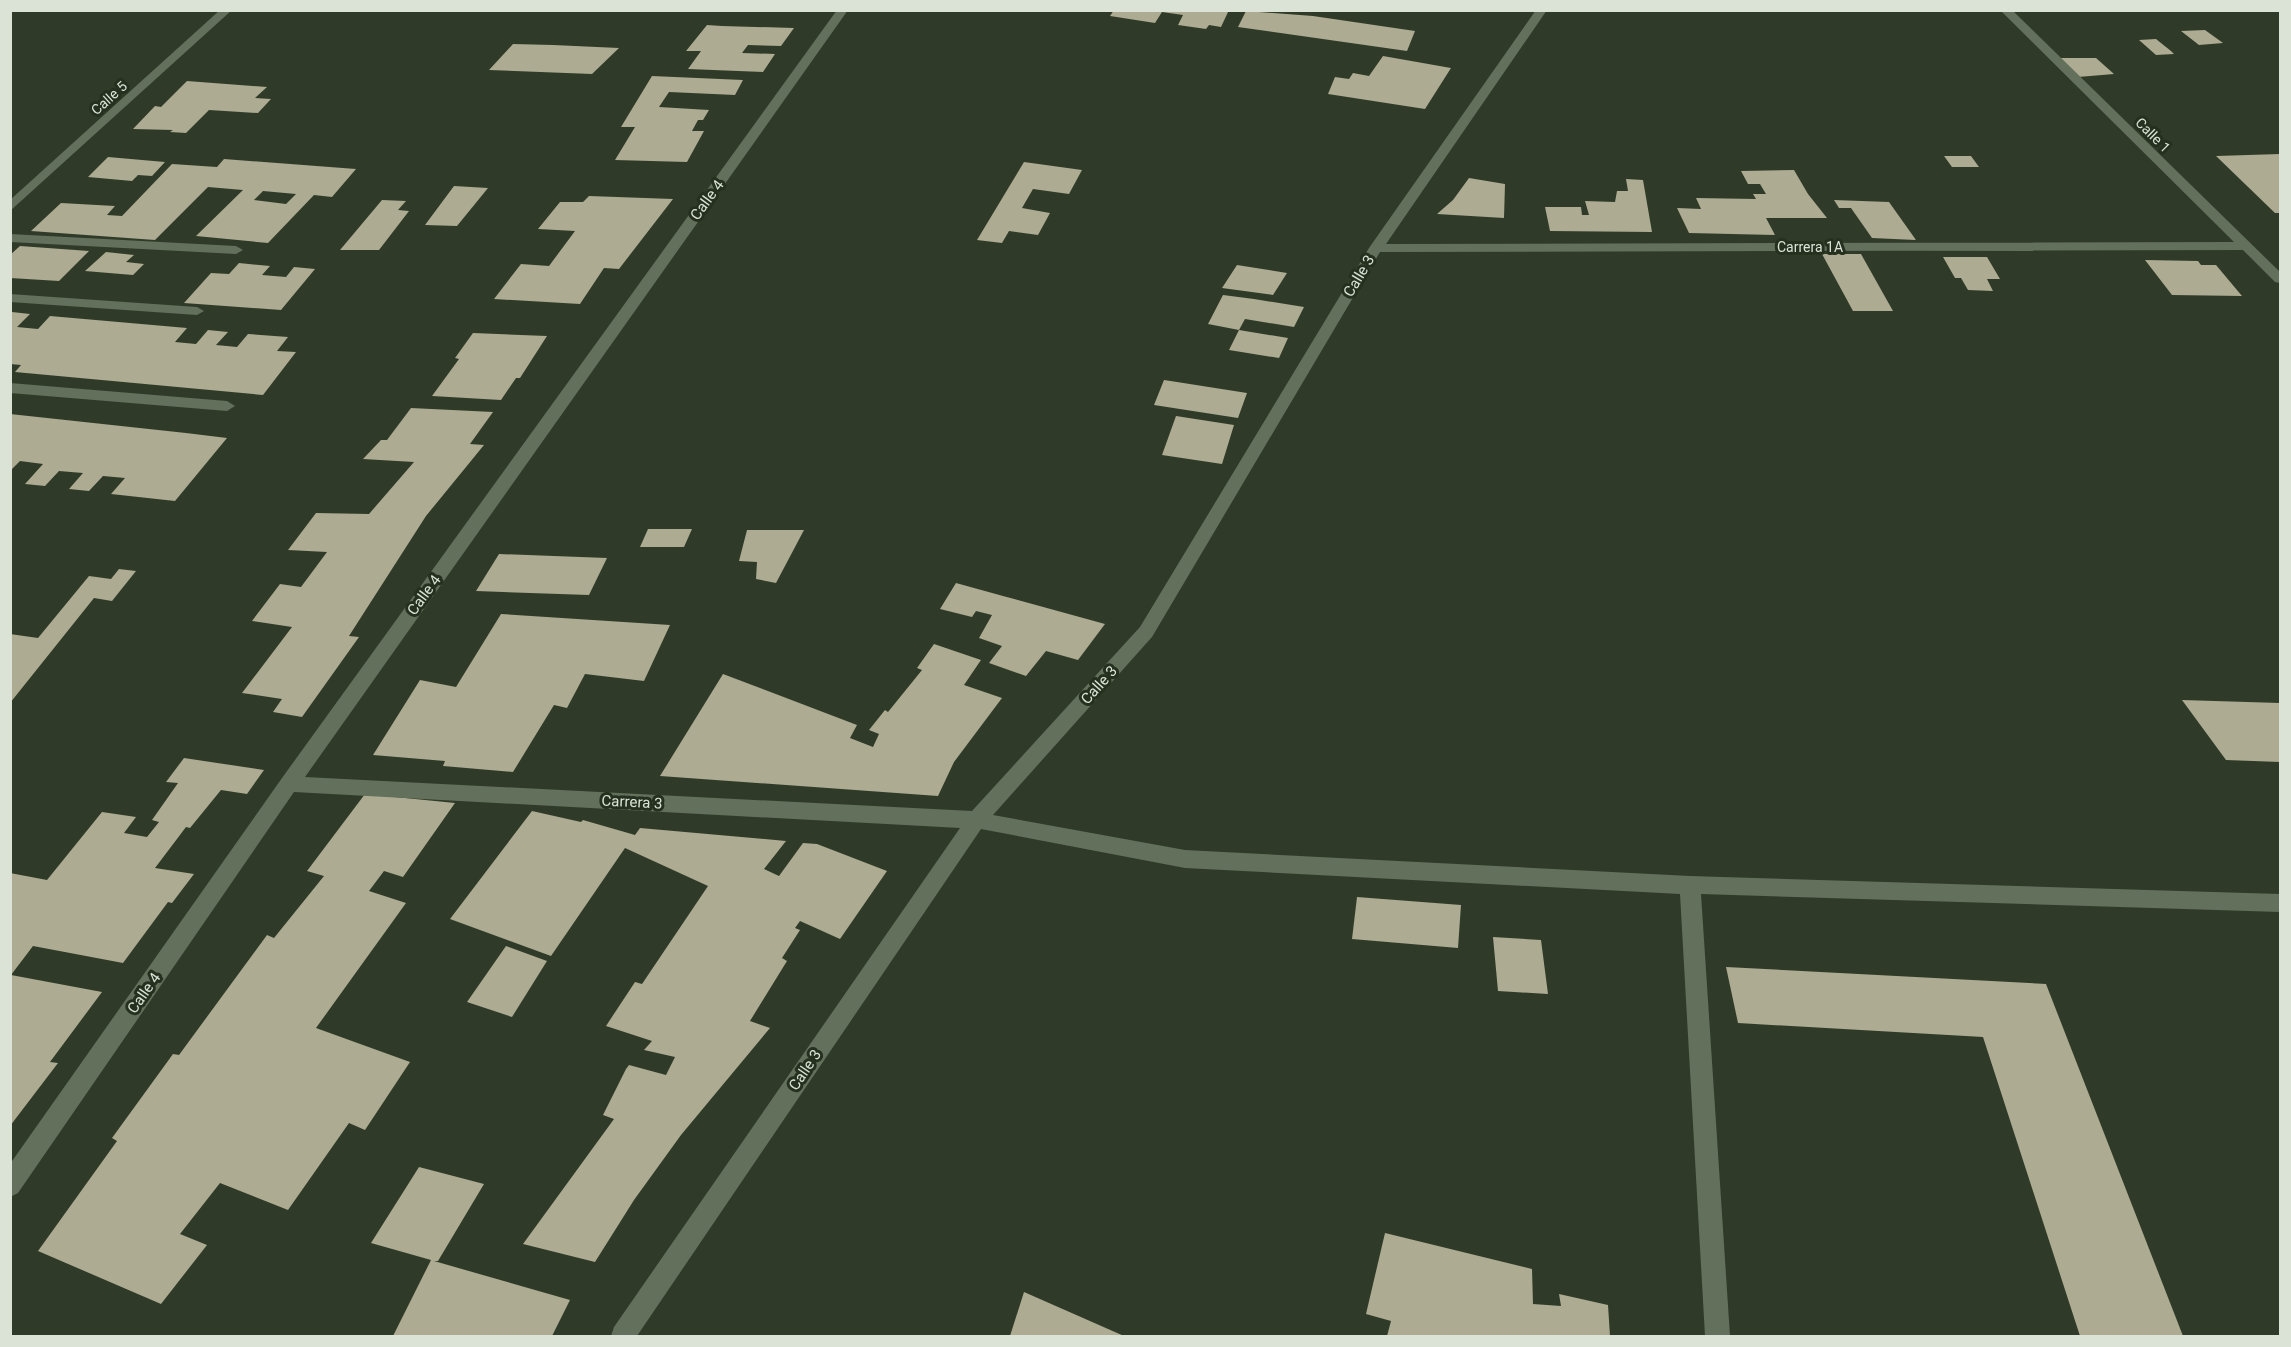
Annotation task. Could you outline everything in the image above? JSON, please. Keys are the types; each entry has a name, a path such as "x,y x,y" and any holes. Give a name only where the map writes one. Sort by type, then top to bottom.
{"street":[{"name":"Calle 5","path":"10,207 227,10"},
{"name":"Calle 4","path":"10,1185 289,784 843,10"},
{"name":"Calle 3","path":"624,1336 976,820 1146,632 1376,248 1542,10"},
{"name":"Calle 1","path":"2005,10 2280,279"},
{"path":"10,238 236,250"},
{"name":"Carrera 1A","path":"1376,248 2244,246"},
{"path":"10,298 197,311"},
{"path":"10,388 227,406"},
{"name":"Carrera 3","path":"289,784 976,820 1185,859 1689,885 2280,903"},
{"path":"1689,885 1717,1336"}],"building":[{"path":"1114,10 1229,10 1221,27 1209,25 1206,29 1178,25 1183,15 1162,12 1155,23 1110,16"},
{"path":"1246,11 1313,16 1415,31 1407,51 1238,27"},
{"path":"707,25 794,28 781,46 748,45 742,53 775,54 763,72 688,69 701,51 686,51"},
{"path":"2205,30 2223,43 2199,45 2181,31"},
{"path":"2156,39 2174,54 2156,55 2139,40"},
{"path":"513,44 619,48 592,74 489,70"},
{"path":"1383,56 1451,68 1425,109 1328,94 1335,77 1349,79 1353,73 1369,76"},
{"path":"2057,58 2096,58 2114,74 2078,77"},
{"path":"652,76 743,80 735,95 669,92 659,107 709,110 703,120 698,120 692,131 704,131 687,162 615,160 635,127 621,127"},
{"path":"187,81 267,87 255,98 271,99 258,113 209,110 186,133 170,132 173,130 133,129 155,106 161,107"},
{"path":"2280,154 2280,213 2275,213 2216,156"},
{"path":"1944,156 1971,156 1979,167 1952,167"},
{"path":"108,157 165,162 152,176 138,175 132,181 88,177"},
{"path":"224,159 356,169 332,197 314,195 268,243 196,236 243,190 208,187 155,240 31,231 61,203 115,206 107,215 122,216 172,164 217,167","holes":["263,191 296,194 286,204 254,200"]},
{"path":"1024,162 1082,170 1069,194 1033,189 1022,208 1050,213 1038,235 1009,231 1002,243 977,240"},
{"path":"1794,170 1808,194 1827,218 1766,218 1775,235 1689,233 1677,208 1701,209 1696,198 1756,199 1753,194 1766,194 1760,184 1748,184 1741,171"},
{"path":"1469,178 1505,184 1504,218 1437,214 1453,200"},
{"path":"1626,179 1643,180 1652,232 1550,231 1545,207 1581,207 1582,215 1589,215 1585,201 1615,202 1617,191 1628,191"},
{"path":"454,186 488,188 457,226 425,225"},
{"path":"589,196 673,199 619,269 604,268 580,304 494,299 521,264 549,266 575,231 538,229 560,202 583,202"},
{"path":"382,200 406,201 398,210 409,211 379,250 340,250"},
{"path":"1834,200 1889,202 1916,240 1872,238 1851,208 1839,208"},
{"path":"20,246 89,251 59,281 10,278 10,255"},
{"path":"106,252 134,255 126,262 144,264 133,275 85,271"},
{"path":"1822,254 1861,254 1893,311 1853,311"},
{"path":"1943,257 1987,257 2000,279 1987,279 1993,291 1968,290 1961,278 1955,278"},
{"path":"2145,260 2198,261 2201,265 2216,265 2242,296 2172,295"},
{"path":"239,263 270,266 262,275 286,277 294,267 315,269 281,310 184,303 211,273 229,274"},
{"path":"1237,265 1287,273 1273,295 1222,288"},
{"path":"1223,295 1304,307 1294,327 1245,319 1239,330 1208,324"},
{"path":"12,312 30,314 17,327 38,329 50,316 187,328 175,342 196,344 208,330 228,332 216,345 237,347 248,334 288,337 277,351 296,352 263,395 15,372 21,365 10,364"},
{"path":"1239,330 1288,338 1279,358 1229,350"},
{"path":"473,333 547,336 520,378 516,378 501,400 432,396 459,359 455,358"},
{"path":"1164,380 1247,393 1238,418 1154,405"},
{"path":"411,408 493,412 470,444 484,445 426,516 349,636 359,637 302,717 273,712 282,699 242,693 292,627 252,621 280,584 301,587 327,552 288,550 316,513 369,514 414,462 363,459 381,440 387,440"},
{"path":"10,414 227,438 175,501 111,494 125,478 103,476 89,491 69,489 83,473 59,471 45,486 25,484 43,464 20,461 10,471"},
{"path":"1176,416 1234,425 1222,464 1162,455"},
{"path":"648,529 692,529 684,547 640,547"},
{"path":"747,530 804,530 776,583 756,579 757,562 739,561"},
{"path":"499,554 607,558 589,595 476,591"},
{"path":"119,569 136,571 112,601 94,598 10,703 10,634 38,638 89,576 111,579"},
{"path":"956,583 1105,624 1078,660 1046,651 1026,676 989,663 1002,646 979,638 992,615 976,611 972,617 940,609"},
{"path":"501,614 670,625 644,681 585,674 567,708 554,705 513,772 443,766 445,761 373,755 420,680 456,687"},
{"path":"934,644 981,660 964,685 1002,698 954,762 938,796 660,776 723,674 857,725 850,738 873,747 879,734 869,730 885,710 888,712 922,670 917,668"},
{"path":"2182,700 2280,703 2280,762 2226,760"},
{"path":"184,758 264,770 247,794 221,790 190,828 186,827 155,868 194,874 172,903 168,902 123,963 33,946 11,975 102,992 50,1062 58,1063 10,1126 10,873 47,880 102,812 136,817 124,833 147,837 159,822 152,820 178,783 166,782"},
{"path":"365,794 455,803 403,877 384,871 369,891 406,903 316,1028 410,1062 365,1130 349,1123 288,1210 220,1183 180,1234 207,1245 161,1304 38,1251 117,1141 112,1138 173,1054 179,1055 267,935 274,938 324,876 307,871"},
{"path":"532,811 581,822 583,820 635,835 640,828 786,841 764,869 779,876 803,843 817,844 887,871 840,939 800,921 795,928 800,930 782,958 787,961 750,1021 770,1028 681,1135 634,1200 595,1262 523,1244 614,1119 603,1115 629,1065 666,1075 675,1057 644,1050 652,1041 606,1026 635,982 642,984 708,886 625,848 551,956 450,919"},
{"path":"1357,897 1461,905 1458,948 1352,939"},
{"path":"1493,937 1541,940 1548,994 1498,991"},
{"path":"506,946 547,961 512,1017 467,1002"},
{"path":"1726,967 2046,984 2183,1336 2080,1336 1983,1037 1738,1023"},
{"path":"419,1167 484,1184 438,1261 434,1261 570,1300 552,1336 393,1336 431,1260 371,1243"},
{"path":"1385,1233 1532,1269 1533,1304 1561,1306 1559,1294 1608,1305 1610,1336 1387,1336 1391,1321 1366,1314"},
{"path":"1024,1292 1124,1336 1010,1336"}]}
